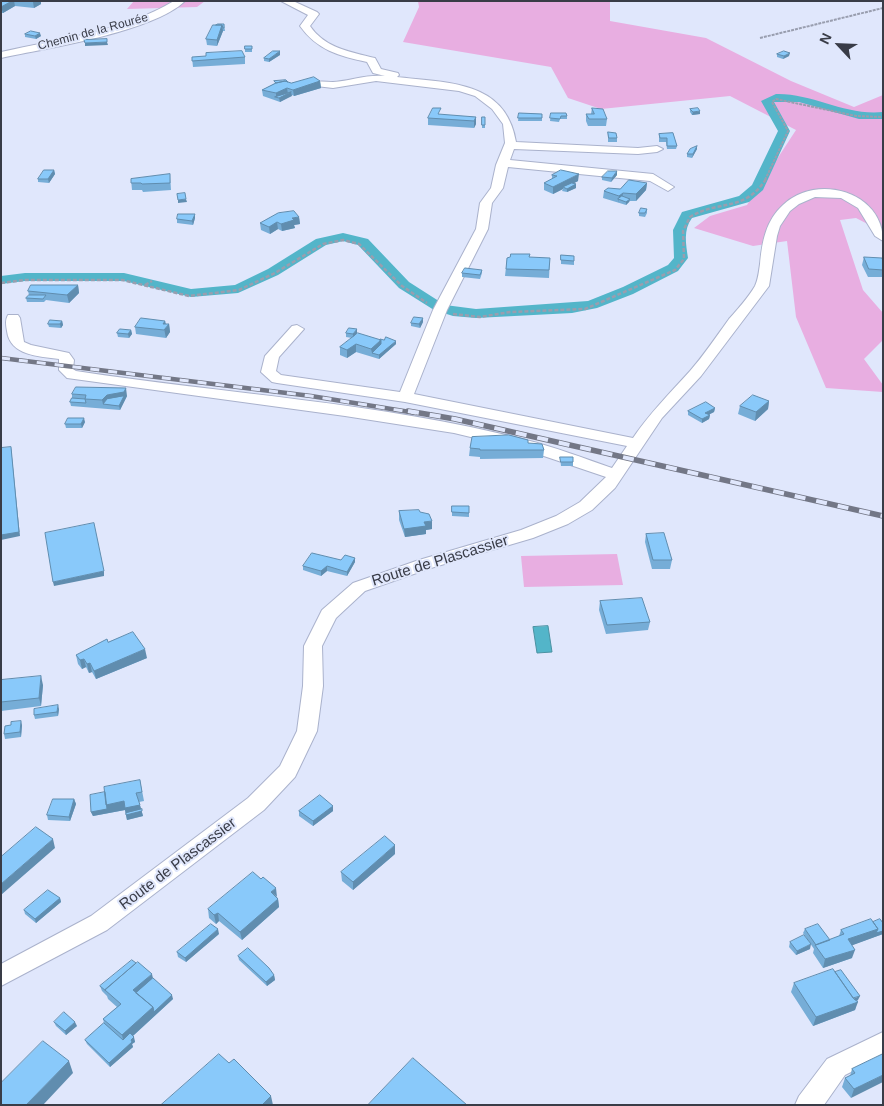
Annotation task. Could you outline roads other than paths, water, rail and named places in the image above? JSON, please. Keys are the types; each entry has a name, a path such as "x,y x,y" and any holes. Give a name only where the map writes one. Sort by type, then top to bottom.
{"street":[{"name":"Chemin de la Rourée","path":"1,55 132,23 166,11 181,1"},
{"path":"285,1 314,14 305,26 310,35 321,45 371,60 377,71 396,76 474,82 485,89"},
{"path":"320,84 333,85 376,78 454,87 479,94 496,107 499,114 508,124 510,145 502,165 497,188 486,203 482,229 440,310 405,397"},
{"path":"510,145 638,151 657,149"},
{"path":"502,165 513,163 631,175 653,178 668,187"},
{"name":"Route de Plascassier","path":"1,976 99,923 256,804 288,771 307,730 313,686 313,646 329,614 359,587 425,564 527,534 556,523 586,506 601,494 657,415 696,373 762,286 767,272 768,247 774,226 783,210 799,197 811,192 846,196 861,204 876,231 883,237"},
{"path":"13,318 14,333 18,344 27,349 64,356 66,370 72,375 307,405 457,429 511,440 616,475"},
{"path":"297,329 272,356 268,372 277,379 405,397 636,443"},
{"path":"808,1105 836,1067 883,1043"}],"water":[{"path":"548,626 552,652 537,653 533,627"}],"waterway":[{"path":"444,309 461,313 476,313 517,309 581,307 615,296 673,268 681,258 679,230 687,215 744,199 758,187 784,131 767,101 787,97 812,102 859,116 883,115"},
{"path":"1,280 25,277 124,277 191,293 238,289 273,272 321,242 343,237 363,242 404,285 439,307"}],"railway":[{"path":"1,358 311,396 416,413"},
{"path":"408,411 455,419 883,516"}]}
